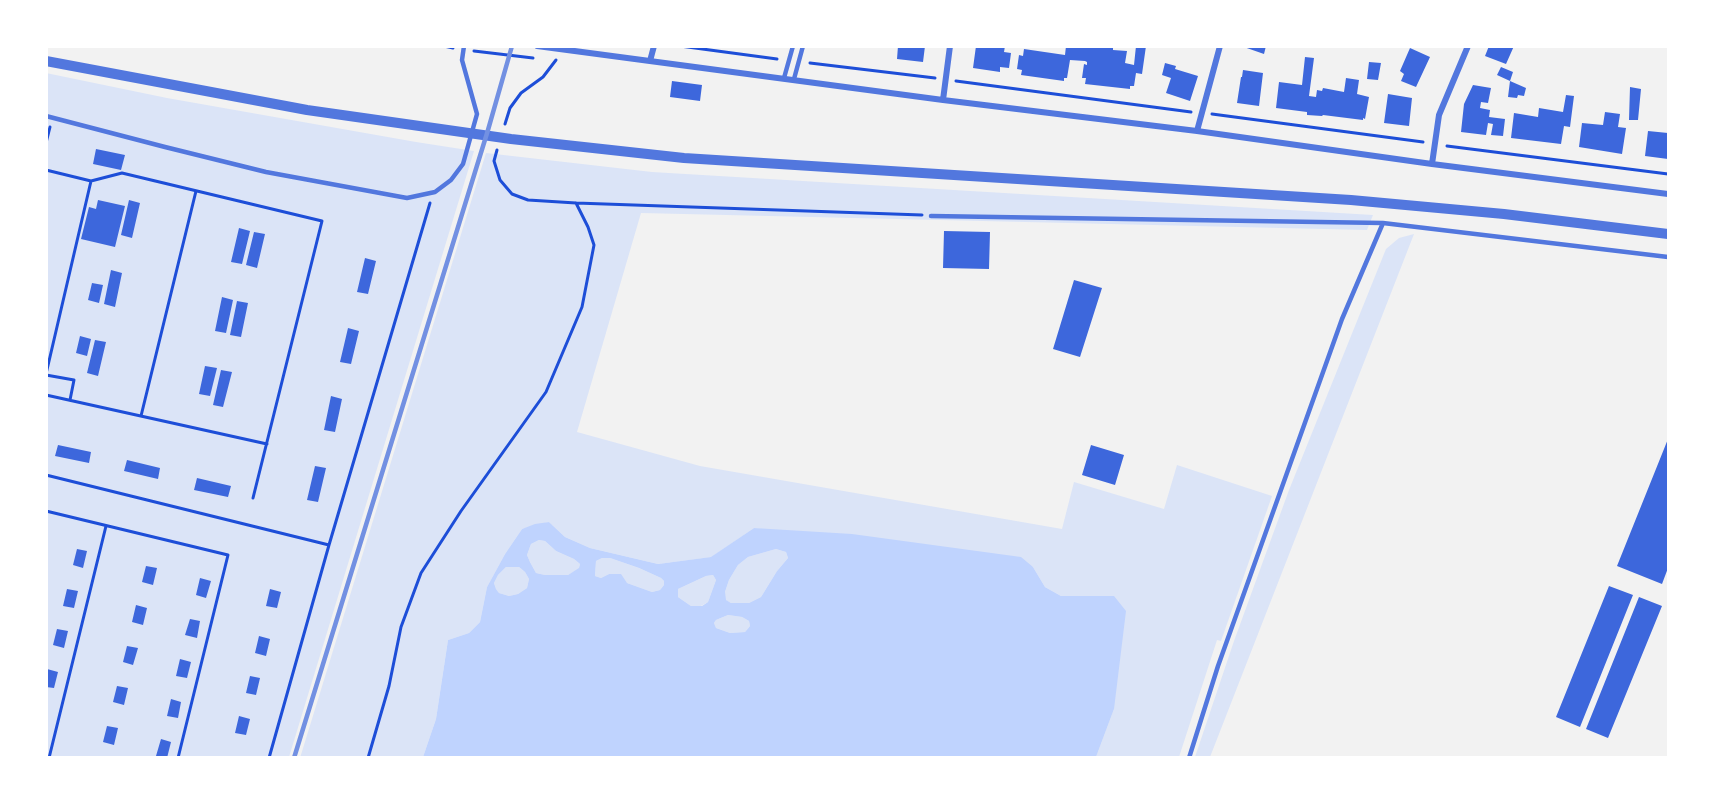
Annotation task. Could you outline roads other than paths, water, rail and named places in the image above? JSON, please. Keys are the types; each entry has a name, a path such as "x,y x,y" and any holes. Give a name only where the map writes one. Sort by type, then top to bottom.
{"street":[{"path":"537,46 1668,194"},
{"path":"650,60 654,46"},
{"path":"943,100 950,46"},
{"path":"1197,131 1220,46"},
{"path":"1432,164 1439,115 1468,46"},
{"path":"46,62 307,110 511,139 684,158 1352,200 1504,214 1668,234"}],"lane":[{"path":"46,116 266,172 407,198 435,192 452,180 463,164 477,114 462,60 464,46"},
{"path":"784,78 793,46"},
{"path":"794,79 803,46"},
{"path":"932,216 1383,224 1668,257"},
{"path":"1189,758 1218,666 1342,319 1383,224"}],"water":[{"path":"549,522 565,537 590,548 658,564 711,557 754,528 852,534 1021,557 1033,567 1045,587 1061,596 1114,596 1126,611 1114,709 1096,757 423,757 436,719 448,640 469,633 480,622 487,587 505,554 522,529","holes":["539,540 545,541 556,551 574,559 580,564 579,568 568,575 536,573 527,555 531,544","776,549 786,552 788,558 761,597 749,603 731,603 726,600 725,592 729,580 738,565 748,557","610,558 661,578 664,585 660,590 652,592 627,583 621,574 609,574 601,578 595,576 596,561","506,567 519,567 529,579 527,588 518,594 509,596 499,593 494,583","713,575 716,580 708,602 702,606 691,606 678,597 678,589 706,576","728,615 742,617 749,621 750,626 745,632 730,633 716,628 714,623"]}],"railway":[{"path":"294,758 512,46"}]}
